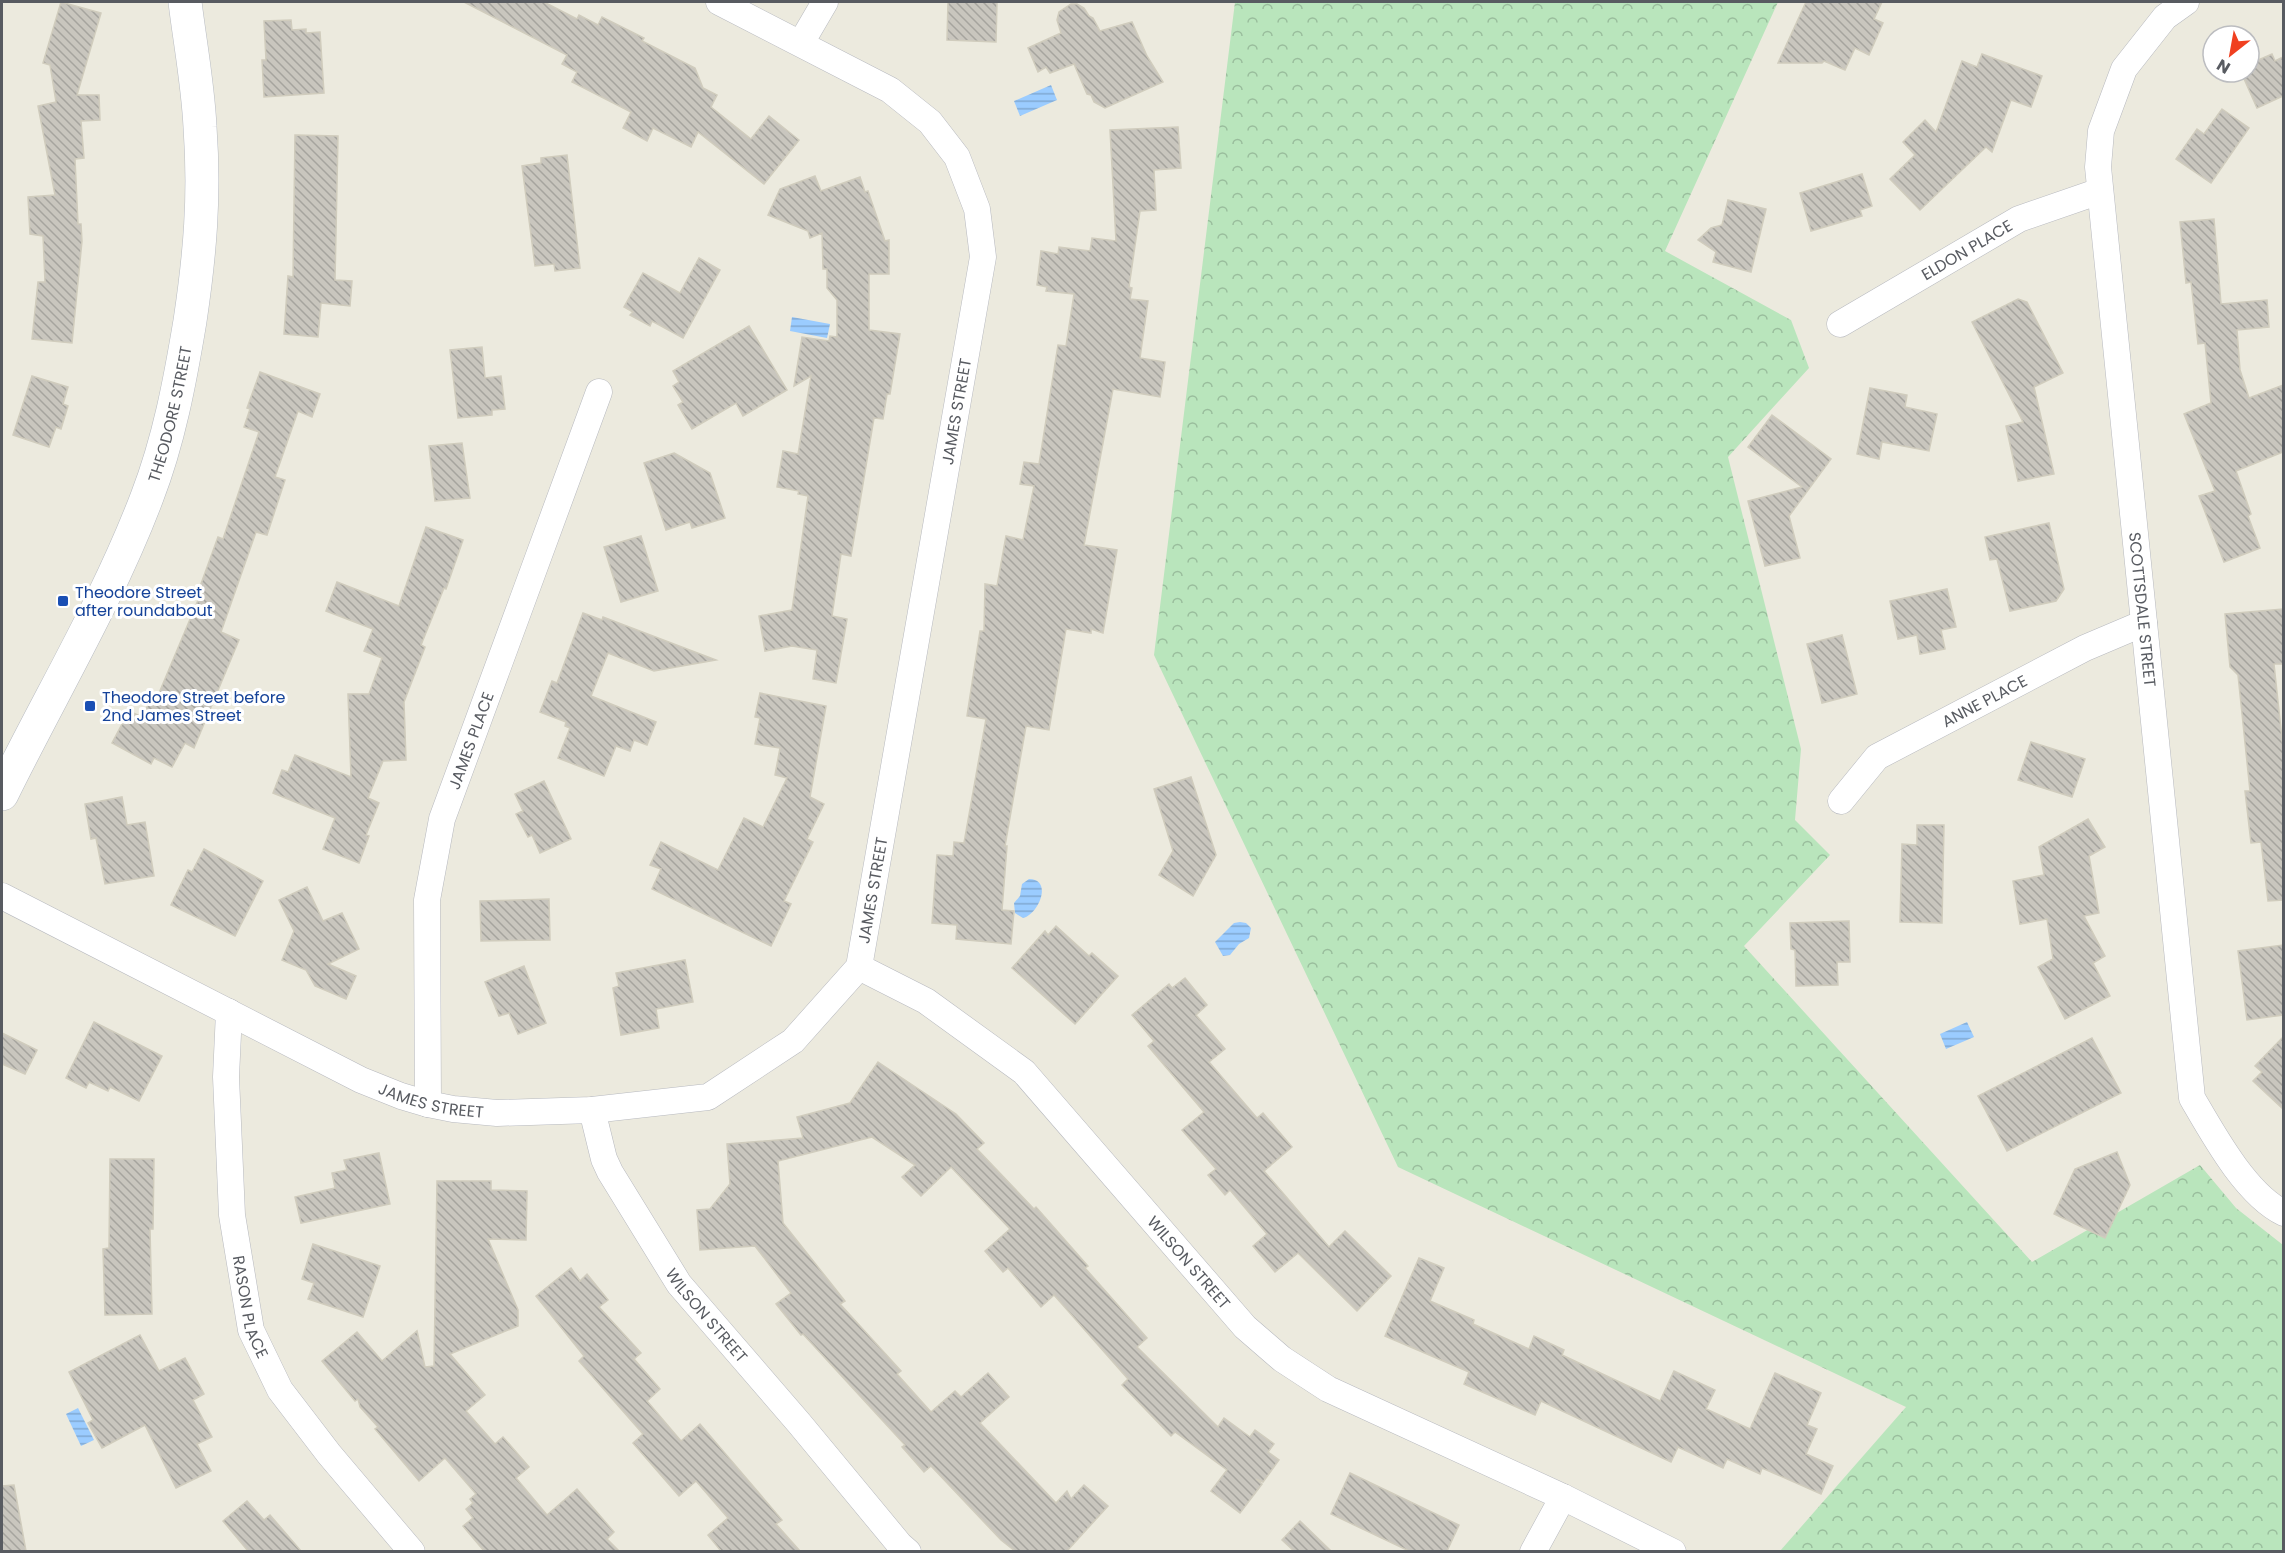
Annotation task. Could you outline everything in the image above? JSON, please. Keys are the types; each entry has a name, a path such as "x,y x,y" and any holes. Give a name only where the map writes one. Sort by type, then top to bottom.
{"main road":[{"name":"THEODORE STREET","path":"2,794 57,689 147,498 176,403 185,358 202,222 200,126 185,2"}],"street":[{"name":"JAMES STREET","path":"2,896 361,1080 428,1104 497,1113 592,1110 708,1097 793,1041 859,968 984,257 977,209 957,157 930,122 891,90 719,2"},
{"path":"801,44 825,2"},
{"name":"SCOTTSDALE STREET","path":"2186,2 2165,17 2124,69 2101,131 2098,167 2192,1098 2226,1155 2268,1206 2283,1213"},
{"name":"ELDON PLACE","path":"1840,324 2019,219 2100,191"},
{"name":"JAMES PLACE","path":"428,1104 427,900 442,819 599,392"},
{"name":"ANNE PLACE","path":"1840,801 1877,757 2085,648 2144,623"},
{"name":"WILSON STREET","path":"859,968 926,1001 1024,1072 1245,1327 1282,1359 1328,1389 1563,1497 1673,1551"},
{"name":"RASON PLACE","path":"229,1012 226,1077 232,1215 251,1330 280,1390 328,1454 411,1551"},
{"name":"WILSON STREET","path":"592,1110 604,1159 610,1172 679,1284 900,1545 908,1551"},
{"path":"1533,1551 1563,1497"}],"green space":[{"path":"1235,2 1778,2 1665,251 1791,320 1809,368 1728,457 1801,749 1795,820 1830,855 1744,946 2032,1262 2200,1165 2236,1208 2283,1245 2283,1551 1780,1551 1906,1407 1398,1167 1154,655"}],"water":[{"path":"1051,85 1057,100 1020,116 1014,101"},
{"path":"792,317 830,324 827,338 790,331"},
{"path":"1029,879 1040,885 1041,897 1034,910 1023,918 1015,913 1014,903 1020,896 1022,884"},
{"path":"1234,923 1246,923 1251,928 1249,938 1239,944 1230,955 1223,956 1215,942"},
{"path":"1967,1022 1974,1037 1946,1049 1940,1034"},
{"path":"78,1408 94,1440 81,1446 66,1414"}],"building":[{"path":"61,2 101,13 77,95 99,95 100,120 81,121 84,158 75,159 78,224 81,224 82,241 72,343 32,339 38,282 45,282 43,236 30,234 28,197 55,195 38,106 56,102 50,65 43,63"},
{"path":"464,2 544,2 577,19 579,15 598,25 602,17 644,38 642,41 695,68 703,88 717,95 711,107 751,139 769,116 799,140 764,184 698,132 691,147 653,128 647,141 623,128 631,112 572,82 577,72 562,64 567,55"},
{"path":"948,2 997,2 996,42 947,40"},
{"path":"1806,2 1882,2 1874,19 1883,23 1869,55 1855,48 1845,70 1824,61 1822,63 1778,63"},
{"path":"1071,4 1084,8 1100,31 1132,22 1147,56 1163,82 1105,108 1094,102 1091,95 1087,94 1074,64 1050,73 1046,67 1038,72 1028,48 1061,33 1057,20 1059,12"},
{"path":"291,20 292,30 306,29 306,33 320,32 324,93 264,97 262,60 266,60 264,21"},
{"path":"1982,54 2042,76 2031,107 2011,100 1992,152 1986,147 1920,210 1890,179 1915,155 1903,142 1925,120 1936,132 1962,61 1977,67"},
{"path":"2272,54 2275,61 2283,57 2283,96 2257,108 2246,84 2261,84 2261,59"},
{"path":"2222,109 2249,128 2211,183 2176,159 2197,129 2204,134"},
{"path":"1178,127 1181,168 1154,170 1156,210 1140,211 1129,287 1132,288 1130,299 1148,301 1140,358 1165,362 1160,397 1113,389 1084,545 1117,550 1103,633 1091,629 1091,633 1066,629 1049,730 1026,726 1005,846 1007,846 1002,910 1014,911 1011,944 956,939 957,925 932,923 937,855 953,856 954,842 964,843 986,719 967,716 980,631 984,631 985,584 997,586 1006,536 1023,540 1034,486 1020,484 1024,462 1039,464 1058,345 1066,346 1074,294 1046,291 1047,287 1037,285 1041,251 1058,254 1059,247 1090,251 1092,238 1116,241 1110,130"},
{"path":"295,135 338,136 335,280 352,281 350,306 321,303 318,337 284,334 288,276 293,277"},
{"path":"567,155 580,268 555,271 554,264 535,266 522,166 541,163 541,158"},
{"path":"1862,174 1872,206 1860,210 1862,216 1811,231 1800,193"},
{"path":"815,176 821,191 860,177 865,192 868,191 885,241 889,240 889,274 869,274 869,330 900,334 890,394 887,394 883,419 874,418 851,556 841,554 832,616 847,619 836,683 813,679 817,650 792,646 765,651 759,616 792,610 808,496 798,494 799,491 777,487 783,451 798,454 811,376 794,386 802,337 829,341 830,336 837,337 837,300 827,288 827,269 823,269 822,233 810,238 808,231 768,215 780,189"},
{"path":"1728,200 1766,209 1751,272 1713,262 1716,252 1698,240 1711,228 1722,225"},
{"path":"2214,219 2221,304 2267,300 2269,327 2237,330 2240,370 2249,398 2283,385 2283,452 2236,471 2251,514 2248,516 2260,548 2224,562 2199,496 2215,491 2184,414 2211,403 2205,343 2198,344 2191,282 2186,283 2180,222"},
{"path":"699,258 720,270 683,338 652,321 650,326 630,315 633,312 624,307 643,273 680,293"},
{"path":"2018,299 2027,302 2063,373 2034,387 2054,474 2018,481 2006,426 2023,422 1972,322"},
{"path":"749,326 787,390 743,416 736,403 692,429 678,405 683,402 673,386 679,382 673,371"},
{"path":"482,347 485,378 501,376 505,409 492,410 492,415 458,418 450,350"},
{"path":"260,372 320,394 312,417 298,411 275,477 285,480 267,535 256,532 221,632 239,640 194,748 185,743 172,767 154,758 151,764 112,743 129,711 142,717 149,703 154,705 201,593 198,592 218,537 223,539 259,432 244,427 250,409 247,408"},
{"path":"32,376 68,387 63,404 68,406 61,429 56,427 49,447 13,435"},
{"path":"1870,388 1907,395 1905,407 1937,414 1929,451 1882,442 1879,459 1857,454"},
{"path":"1772,415 1831,459 1789,516 1800,558 1765,566 1748,501 1802,487 1748,447"},
{"path":"462,443 470,498 435,501 429,446"},
{"path":"674,453 710,473 725,518 692,528 690,522 666,530 644,463"},
{"path":"2049,523 2064,589 2056,601 2010,611 1997,559 1990,560 1985,537"},
{"path":"426,527 463,540 446,589 444,588 421,645 425,647 404,702 406,760 383,761 368,798 379,803 366,835 369,836 359,863 323,849 335,818 273,793 282,770 288,772 295,755 351,777 348,694 369,694 382,658 364,651 373,629 326,611 337,582 399,606"},
{"path":"641,536 658,591 621,602 604,547"},
{"path":"1947,589 1956,627 1941,630 1945,649 1920,654 1917,635 1898,639 1890,601"},
{"path":"2283,609 2283,664 2274,664 2283,748 2283,900 2268,901 2261,842 2251,843 2245,791 2250,791 2238,675 2230,667 2225,614"},
{"path":"583,613 602,620 603,617 716,660 654,671 608,653 591,696 656,722 647,745 634,740 630,751 616,746 604,776 558,758 570,728 565,726 566,722 540,712 552,681 557,683"},
{"path":"1842,635 1857,694 1822,703 1807,644"},
{"path":"760,693 826,706 810,797 824,804 807,839 813,842 784,901 791,904 771,946 652,889 661,869 650,865 661,842 718,870 744,818 763,827 787,778 775,775 780,748 755,744 760,718 755,717"},
{"path":"2031,742 2085,759 2072,797 2018,780"},
{"path":"1191,777 1216,855 1193,896 1159,875 1173,851 1154,789"},
{"path":"544,781 571,839 540,853 532,835 528,837 516,814 523,811 515,794"},
{"path":"122,797 127,825 145,822 154,876 105,884 96,838 91,839 85,804"},
{"path":"2088,819 2105,847 2089,856 2099,913 2084,916 2105,956 2093,963 2110,996 2065,1019 2038,967 2053,959 2047,919 2020,924 2013,881 2044,875 2039,847"},
{"path":"1917,825 1944,825 1942,923 1900,922 1902,844 1917,845"},
{"path":"204,849 263,881 235,936 171,905 188,870 192,872"},
{"path":"307,887 323,921 342,913 359,949 328,964 356,976 346,999 315,986 306,970 282,960 294,931 279,900"},
{"path":"549,899 550,940 481,941 480,901"},
{"path":"1849,921 1850,962 1837,962 1838,985 1796,986 1795,950 1791,949 1790,923"},
{"path":"1056,926 1089,956 1092,953 1118,976 1075,1024 1012,968 1045,931 1048,935"},
{"path":"2283,945 2283,1015 2247,1020 2238,951"},
{"path":"685,960 693,1002 656,1009 659,1028 621,1035 613,988 619,986 616,973"},
{"path":"524,966 546,1023 518,1034 509,1013 499,1016 485,982"},
{"path":"1185,978 1207,1005 1196,1015 1225,1049 1209,1062 1257,1118 1263,1113 1292,1147 1264,1171 1329,1247 1345,1231 1391,1276 1357,1311 1298,1253 1275,1272 1253,1246 1267,1234 1230,1190 1225,1195 1208,1175 1216,1169 1182,1130 1204,1112 1148,1046 1154,1041 1132,1015 1169,984 1172,988"},
{"path":"94,1022 162,1056 139,1101 110,1087 108,1091 89,1082 86,1088 66,1078"},
{"path":"2,1033 37,1050 25,1074 2,1064"},
{"path":"2283,1037 2283,1109 2253,1081 2262,1072 2255,1066"},
{"path":"2092,1038 2121,1093 2007,1151 1978,1096"},
{"path":"878,1062 956,1114 984,1143 977,1149 1034,1209 1036,1207 1088,1266 1085,1268 1147,1338 1137,1347 1218,1427 1224,1418 1250,1437 1255,1430 1274,1444 1268,1452 1279,1460 1263,1482 1256,1479 1262,1484 1240,1513 1211,1491 1227,1470 1175,1432 1171,1436 1122,1385 1128,1379 1054,1295 1041,1307 1008,1268 1003,1272 985,1251 1010,1229 951,1167 921,1196 902,1177 915,1165 872,1137 778,1161 783,1223 845,1301 840,1304 901,1371 897,1374 931,1412 955,1391 961,1397 988,1373 1009,1397 980,1423 1056,1503 1067,1491 1071,1499 1084,1485 1108,1506 1067,1551 1015,1551 1001,1540 931,1466 924,1472 902,1447 905,1445 803,1334 801,1335 776,1304 791,1293 755,1246 700,1250 697,1210 710,1209 730,1184 727,1144 803,1138 797,1117 850,1103"},
{"path":"2117,1152 2130,1185 2105,1238 2054,1214 2075,1169"},
{"path":"379,1153 390,1204 301,1223 295,1197 335,1188 332,1173 347,1170 344,1160"},
{"path":"110,1159 154,1159 153,1229 150,1229 152,1314 105,1315 103,1249 109,1248"},
{"path":"437,1181 491,1181 491,1190 527,1191 526,1240 488,1239 518,1310 518,1326 450,1354 485,1395 466,1411 495,1444 503,1437 529,1467 516,1478 547,1515 577,1489 614,1532 607,1539 619,1551 484,1551 463,1526 473,1518 466,1509 473,1503 470,1499 476,1494 445,1458 419,1481 375,1429 378,1427 360,1407 358,1399 355,1401 322,1361 357,1332 382,1361 417,1331 425,1367 434,1366"},
{"path":"313,1244 380,1266 363,1317 308,1299 314,1283 302,1279"},
{"path":"1419,1258 1444,1268 1430,1301 1474,1320 1473,1324 1529,1349 1534,1336 1564,1350 1562,1355 1660,1401 1674,1371 1715,1390 1706,1409 1750,1429 1775,1373 1821,1393 1807,1425 1817,1429 1806,1454 1833,1466 1821,1494 1762,1468 1760,1474 1727,1459 1723,1468 1678,1447 1671,1462 1541,1401 1535,1415 1464,1384 1469,1372 1385,1336"},
{"path":"571,1268 580,1281 587,1274 608,1300 599,1307 641,1353 634,1359 660,1389 647,1401 681,1441 700,1424 782,1520 776,1524 800,1551 721,1551 708,1535 728,1518 696,1481 679,1496 633,1443 643,1434 579,1361 584,1356 536,1296"},
{"path":"140,1335 159,1371 185,1358 204,1394 193,1400 212,1437 197,1444 211,1471 176,1488 145,1425 102,1448 88,1423 93,1420 69,1372"},
{"path":"1350,1473 1459,1525 1447,1551 1409,1551 1331,1514"},
{"path":"14,1485 26,1551 2,1551 2,1486"},
{"path":"247,1501 264,1520 270,1515 301,1551 248,1551 223,1521"},
{"path":"1300,1521 1331,1551 1294,1551 1282,1540"}],"place":[{"name":"Theodore Street after roundabout","path":"63,601"},
{"name":"Theodore Street before 2nd James Street","path":"90,706"}]}
